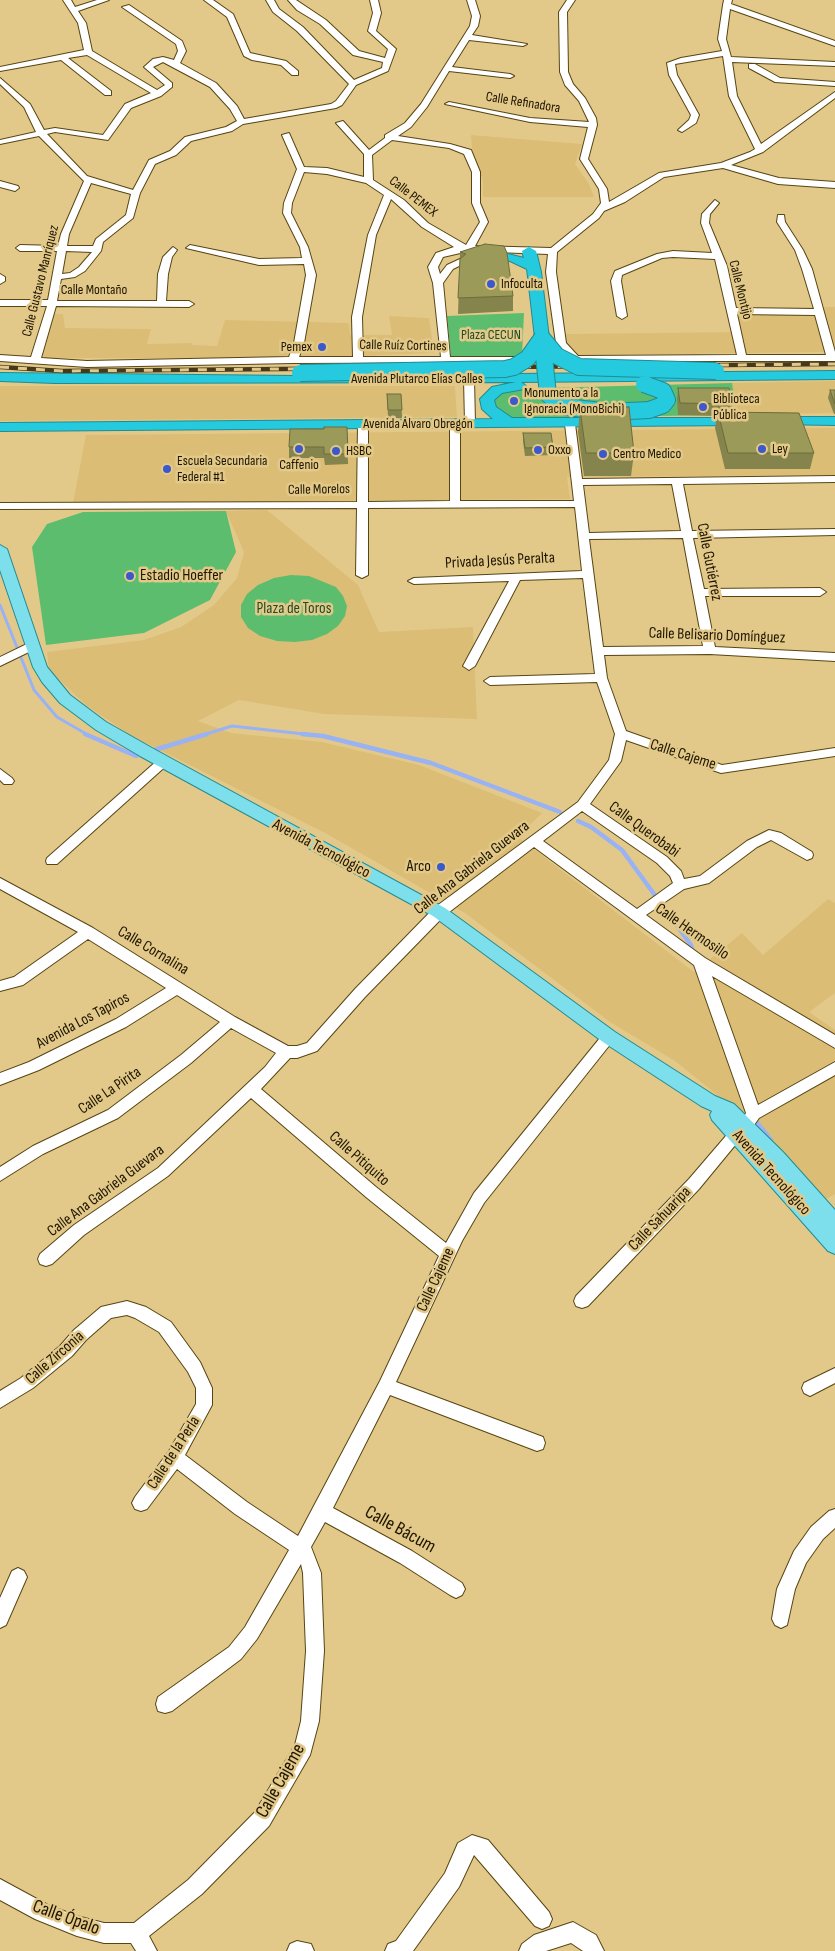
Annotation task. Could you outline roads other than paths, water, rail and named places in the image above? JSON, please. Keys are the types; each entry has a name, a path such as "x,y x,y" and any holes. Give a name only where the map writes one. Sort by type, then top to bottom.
{"highway":[{"path":"511,424 494,414 486,404 491,394 504,388 644,384 662,391 667,400 663,405 649,410 609,412 567,407 556,402 548,394 542,338 534,269 529,251"},
{"path":"488,253 514,258 534,269"},
{"path":"542,338 557,356 579,367 816,376"},
{"path":"183,378 300,373 505,369 514,367 528,358 542,338"},
{"name":"Avenida Plutarco Elías Calles","path":"0,376 54,379 469,379 835,375"},
{"name":"Avenida Álvaro Obregón","path":"0,428 835,421"}],"main road":[{"name":"Avenida Tecnológico","path":"0,549 32,646 46,679 65,699 101,726 164,762 439,912 609,1037 708,1101 748,1131 835,1224"},
{"name":"Avenida Tecnológico","path":"748,1131 835,1245"}],"street":[{"path":"67,0 82,23 88,52"},
{"path":"72,10 105,0"},
{"path":"208,0 230,16 247,54 255,58 283,63 295,73"},
{"path":"270,0 276,10 300,29 340,73 353,83"},
{"path":"292,0 300,8 323,22 356,53 388,61"},
{"path":"57,277 72,275 92,259 99,241 130,216 136,193 152,162 173,153 188,139 229,129 241,122 333,106 339,102 347,88 353,83 382,72 392,51 391,47 372,31 377,13 374,0"},
{"path":"340,122 368,154 415,118 474,26 476,16 471,0"},
{"path":"446,361 438,283 433,267 434,261 444,252 468,250 553,251 601,209 605,203 604,192 584,159 593,125 588,110 566,78 563,12 566,4 571,0"},
{"path":"760,150 733,96 728,60 722,39 728,2 835,44"},
{"path":"126,7 179,43 182,51 176,64"},
{"path":"467,37 523,44"},
{"path":"0,69 88,52 158,94"},
{"path":"61,56 108,93"},
{"path":"0,142 55,130 104,139 110,134 119,115 128,106 158,94 169,85 148,67 156,60 163,59 176,64 213,85 234,108 241,122"},
{"path":"682,130 693,121 695,115 673,75 671,64 681,60 835,64"},
{"path":"751,63 778,80 832,83 835,74"},
{"path":"448,68 510,76"},
{"path":"0,80 27,106 41,133 88,181 136,193"},
{"path":"601,209 622,200 662,175 741,160 760,150 835,94"},
{"name":"Calle Refinadora","path":"450,104 530,120 593,125"},
{"path":"286,135 301,169 288,203 287,213 309,261 310,290 300,343 293,360"},
{"path":"388,137 450,146 468,152 476,172 476,203 484,222 468,250 450,267 438,283"},
{"name":"Calle PEMEX","path":"368,154 367,170 369,181 401,202 425,225 468,250"},
{"path":"722,165 778,181 835,185"},
{"path":"301,169 327,171 369,181"},
{"name":"Calle Gustavo Manríquez","path":"35,361 52,304 66,229 88,181"},
{"path":"0,184 15,188"},
{"path":"358,360 357,317 372,232 389,194"},
{"name":"Calle Montijo","path":"715,203 706,214 705,223 722,266 742,358"},
{"path":"781,216 782,222 799,250 807,269 833,358"},
{"path":"20,248 97,250"},
{"path":"190,248 259,262 309,261"},
{"path":"161,304 163,274 168,257 173,250"},
{"path":"468,250 488,253 512,250"},
{"path":"553,251 551,272 561,343 564,350 576,359"},
{"path":"622,316 616,281 618,273 660,256 673,254 717,256"},
{"path":"434,261 450,267"},
{"name":"Calle Montaño","path":"0,303 116,302 189,304"},
{"path":"731,311 820,312"},
{"name":"Calle Ruíz Cortines","path":"0,358 119,364 293,360 446,361 833,358"},
{"path":"469,379 470,423"},
{"path":"362,575 363,424"},
{"path":"455,424 455,505"},
{"path":"570,424 578,504 601,678 621,734"},
{"path":"576,482 835,479"},
{"name":"Calle Gutiérrez","path":"677,481 710,650"},
{"name":"Calle Morelos","path":"0,506 578,504"},
{"path":"583,536 835,532"},
{"name":"Privada Jesús Peralta","path":"414,581 587,574"},
{"path":"468,666 516,577"},
{"path":"699,593 820,592"},
{"path":"0,662 32,646"},
{"name":"Calle Belisario Domínguez","path":"598,650 710,650 835,657"},
{"path":"490,681 601,678"},
{"name":"Calle Cajeme","path":"621,734 721,768 738,768 835,752"},
{"name":"Calle Ana Gabriela Guevara","path":"46,1259 79,1230 137,1192 163,1172 270,1071 286,1052 297,1052 312,1047 360,993 439,912 582,805 603,780 615,761 621,734"},
{"path":"52,861 164,762"},
{"name":"Calle Querobabi","path":"582,805 662,860 676,874 680,885"},
{"path":"637,915 680,885 704,880 752,844 769,835 776,836 807,855"},
{"name":"Calle Hermosillo","path":"535,841 700,962 835,1042"},
{"name":"Calle Cornalina","path":"0,883 88,932 179,987 230,1021 286,1052"},
{"path":"0,986 18,981 88,932"},
{"path":"700,962 748,1131 835,1068"},
{"name":"Avenida Los Tapiros","path":"0,1079 34,1066 121,1023 179,987"},
{"name":"Calle La Pirita","path":"0,1175 38,1150 113,1114 186,1059 230,1021"},
{"name":"Calle Cajeme","path":"166,1704 235,1653 266,1610 322,1511 386,1386 448,1254 479,1198 530,1134 575,1082 609,1037"},
{"name":"Calle Pitiquito","path":"250,1088 371,1192 448,1254"},
{"name":"Calle Sahuaripa","path":"582,1301 694,1184 748,1131"},
{"name":"Calle de la Perla","path":"107,1312 127,1308 151,1318 165,1327 194,1367 204,1388 204,1405 175,1457 142,1503"},
{"name":"Calle Zirconia","path":"0,1400 27,1383 66,1351 80,1335 107,1312"},
{"path":"810,1388 835,1375"},
{"path":"386,1386 537,1443"},
{"path":"175,1457 241,1508 301,1548"},
{"name":"Calle Bácum","path":"322,1511 406,1557 456,1589"},
{"path":"781,1619 786,1589 800,1557 817,1533 835,1517"},
{"name":"Calle Cajeme","path":"136,1933 148,1926 195,1887 262,1819 303,1748 310,1721 315,1652 312,1573 308,1559 301,1548"},
{"path":"0,1619 18,1577"},
{"path":"395,1951 402,1949 447,1887 465,1850 472,1845 481,1847 542,1919"},
{"name":"Calle Ópalo","path":"0,1890 42,1912 77,1926 104,1933 136,1933"},
{"path":"529,1951 541,1942 573,1932 589,1942 594,1951"},
{"path":"136,1933 147,1951"},
{"path":"297,1951 304,1951"}],"waterway":[{"path":"0,605 34,690 57,717 88,735"},
{"path":"203,735 232,726 313,735"},
{"path":"85,734 136,756 143,753"},
{"path":"151,751 207,734"},
{"path":"302,734 323,736 431,763 560,812"},
{"path":"578,821 591,827 622,850 691,945 693,953"},
{"path":"754,1119 771,1140"}],"railway":[{"path":"0,367 62,371 835,364"}],"place":[{"name":"Infoculta","path":"491,284"},
{"name":"Pemex","path":"322,347"},
{"name":"Monumento a la Ignoracia (MonoBichi)","path":"514,401"},
{"name":"Biblioteca Pública","path":"703,407"},
{"name":"Caffenio","path":"299,449"},
{"name":"Ley","path":"762,449"},
{"name":"Oxxo","path":"538,450"},
{"name":"HSBC","path":"336,451"},
{"name":"Centro Medico","path":"603,454"},
{"name":"Escuela Secundaria Federal #1","path":"167,469"},
{"name":"Estadio Hoeffer","path":"130,576"},
{"name":"Arco","path":"441,867"}],"park label":[{"name":"Plaza CECUN","path":"491,335"},
{"name":"Plaza de Toros","path":"294,609"}]}
